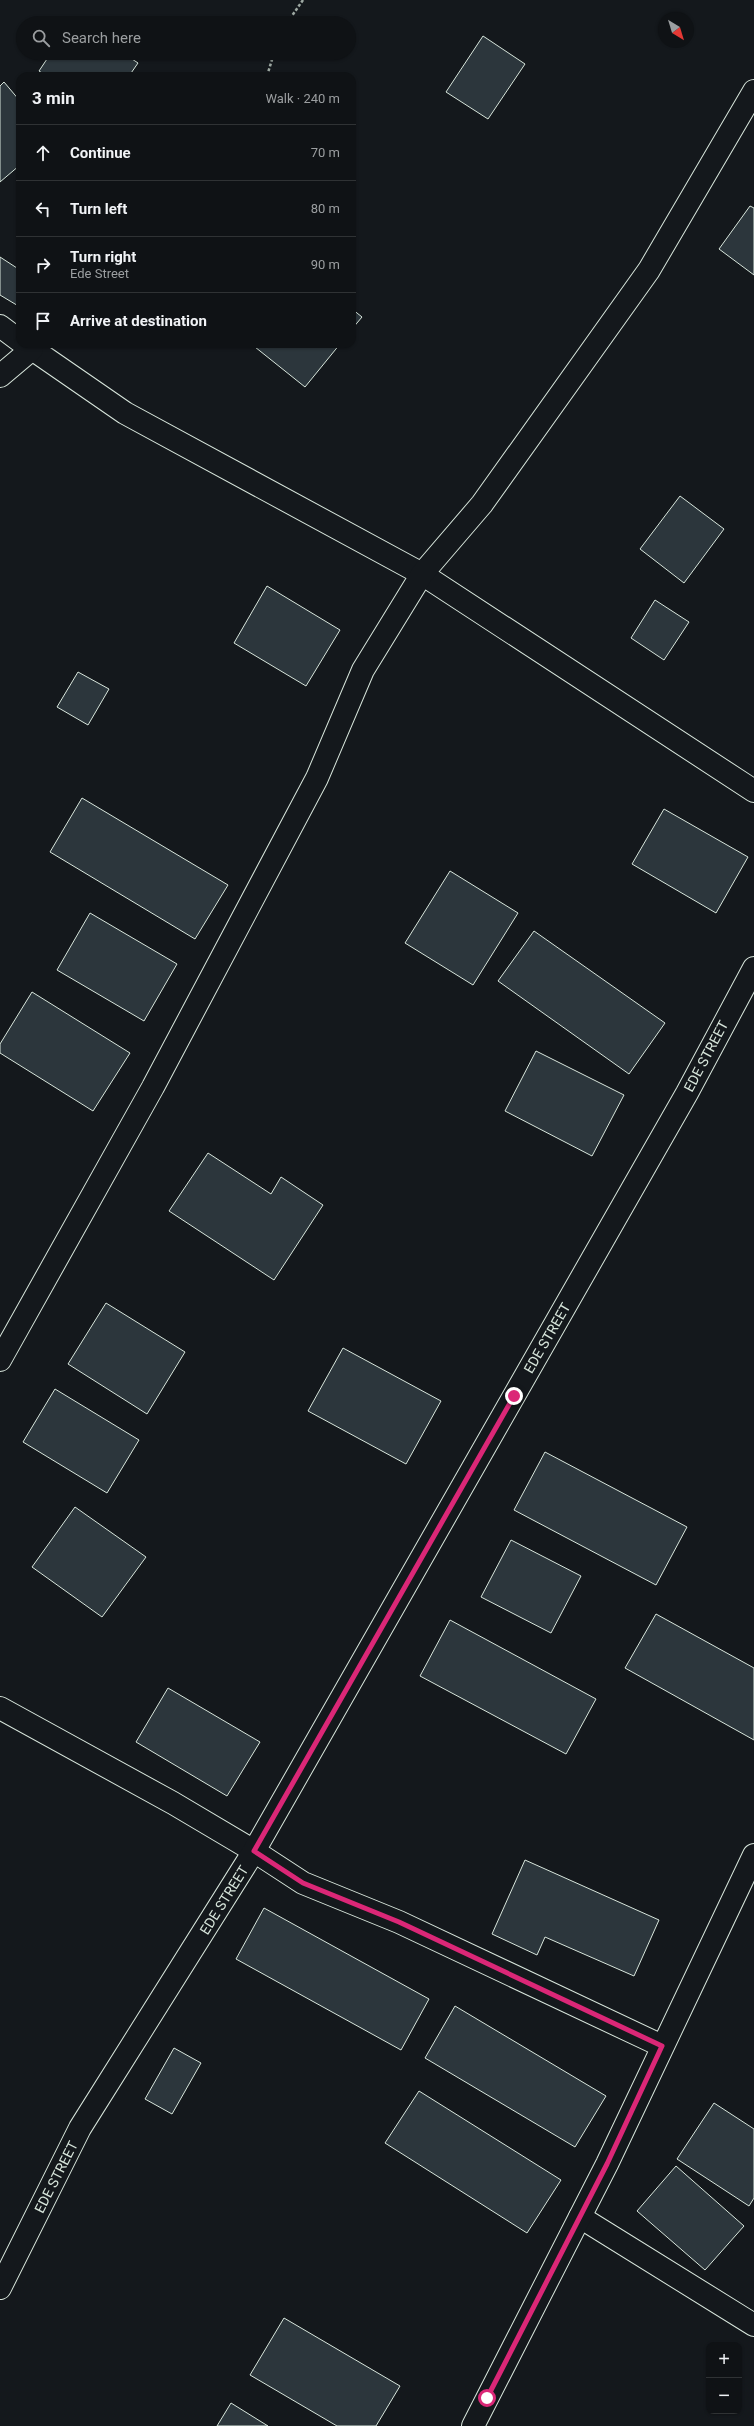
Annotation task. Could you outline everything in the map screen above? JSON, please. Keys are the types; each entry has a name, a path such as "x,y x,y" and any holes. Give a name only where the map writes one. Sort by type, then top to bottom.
{"street":[{"path":"0,1360 153,1087 318,778 362,670 422,574 482,504 649,270 754,91"},
{"path":"0,326 16,338"},
{"path":"0,376 23,348"},
{"path":"30,348 125,413 422,574 754,791"},
{"name":"EDE STREET","path":"0,2288 80,2128 254,1851 679,1107 754,968"},
{"path":"0,1708 174,1804 254,1851 303,1883 399,1922 662,2046"},
{"path":"473,2426 580,2217 754,1855"},
{"path":"580,2217 754,2325"}],"path":[{"path":"292,16 303,0"},
{"path":"268,72 272,60"}],"building":[{"path":"483,36 525,64 488,119 446,92"},
{"path":"46,60 134,60 138,63 132,72 39,71"},
{"path":"4,82 16,96 16,168 0,182 0,86"},
{"path":"750,206 754,208 754,275 719,249"},
{"path":"0,257 16,267 16,305 0,295"},
{"path":"356,312 362,317 356,324"},
{"path":"256,348 337,348 305,387"},
{"path":"680,496 724,529 684,583 640,549"},
{"path":"267,586 340,630 306,686 234,643"},
{"path":"655,600 689,622 664,660 631,638"},
{"path":"78,672 109,689 88,725 57,707"},
{"path":"82,798 228,885 195,939 50,852"},
{"path":"664,809 748,857 716,913 632,864"},
{"path":"450,871 518,913 473,985 405,943"},
{"path":"90,913 177,964 144,1021 57,970"},
{"path":"534,931 665,1023 629,1074 498,981"},
{"path":"32,992 130,1053 93,1111 0,1053 0,1044"},
{"path":"536,1051 624,1095 592,1156 505,1111"},
{"path":"208,1153 271,1194 281,1177 323,1205 274,1280 169,1211"},
{"path":"106,1303 185,1352 147,1414 68,1364"},
{"path":"343,1348 441,1401 406,1464 308,1411"},
{"path":"55,1389 139,1440 107,1493 23,1442"},
{"path":"545,1452 687,1527 656,1585 514,1510"},
{"path":"75,1507 146,1557 102,1617 32,1567"},
{"path":"511,1540 581,1576 551,1633 481,1597"},
{"path":"656,1614 754,1668 754,1740 625,1668"},
{"path":"450,1620 596,1699 566,1754 420,1676"},
{"path":"168,1688 260,1742 227,1796 136,1742"},
{"path":"525,1860 659,1920 634,1976 545,1937 537,1955 492,1934"},
{"path":"264,1908 429,1999 401,2050 236,1959"},
{"path":"455,2006 606,2096 575,2147 425,2058"},
{"path":"174,2048 201,2063 172,2114 145,2099"},
{"path":"419,2091 561,2180 527,2233 385,2143"},
{"path":"714,2103 754,2129 754,2198 749,2206 677,2159"},
{"path":"676,2166 744,2226 705,2270 637,2211"},
{"path":"284,2318 400,2386 376,2426 337,2426 250,2375"},
{"path":"231,2403 268,2426 217,2426"}],"route":[{"path":"487,2398 607,2164 662,2046 399,1922 303,1883 254,1851 514,1396"}]}
